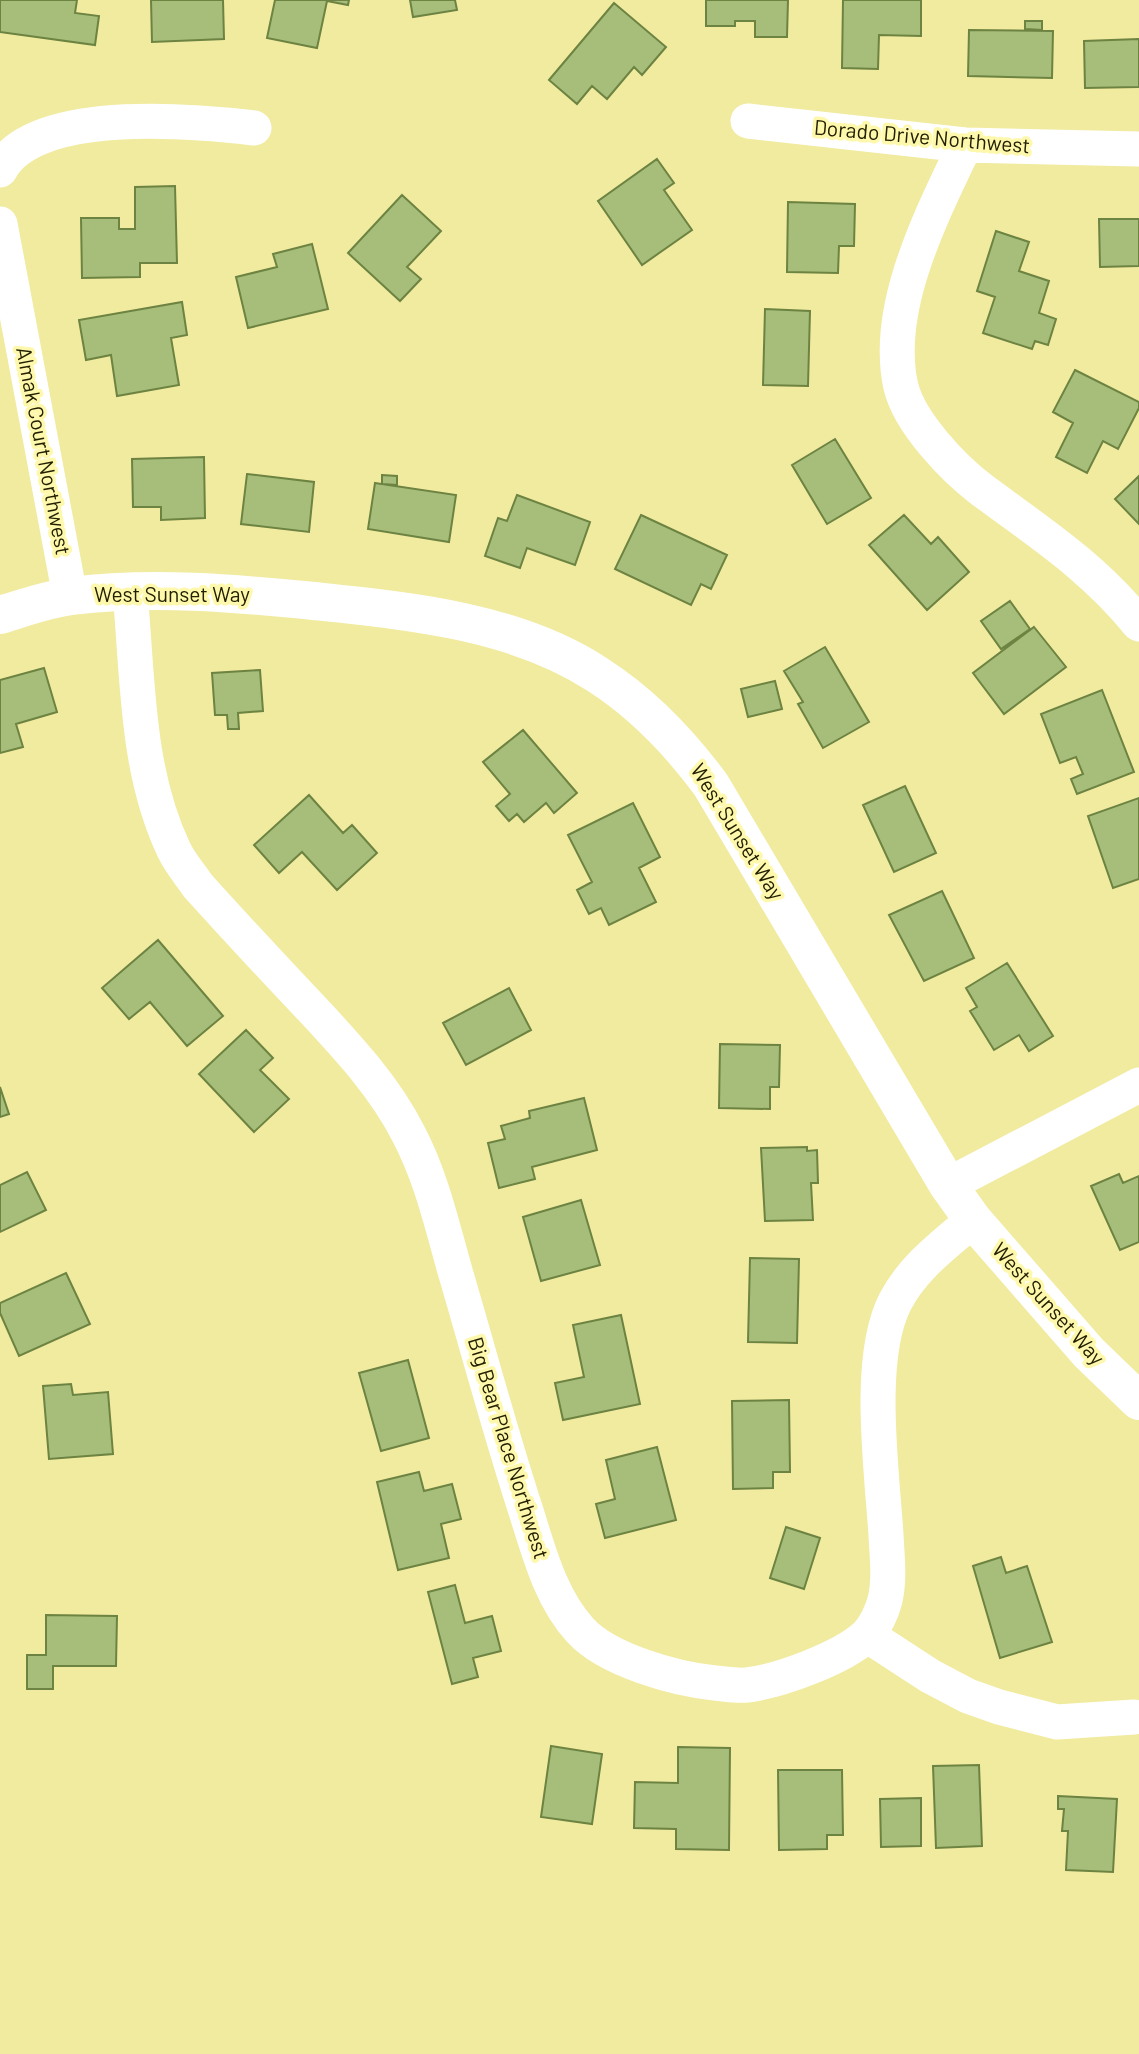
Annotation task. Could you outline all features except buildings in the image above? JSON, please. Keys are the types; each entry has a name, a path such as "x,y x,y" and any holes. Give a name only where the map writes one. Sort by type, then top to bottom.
{"street":[{"path":"0,170 6,159 18,149 35,139 57,132 127,121 197,121 254,128"},
{"name":"Dorado Drive Northwest","path":"748,121 965,145 1139,149"},
{"path":"965,145 906,282 898,343 902,389 916,420 944,454 979,487 1080,562 1121,601 1139,624"},
{"name":"Almak Court Northwest","path":"0,224 70,596"},
{"name":"West Sunset Way","path":"0,615 70,596 220,591 432,616 498,630 554,652 598,675 644,711 688,753 711,785 948,1185 973,1220 1089,1353 1139,1401"},
{"name":"Big Bear Place Northwest","path":"130,592 143,739 151,785 171,843 198,886 379,1084 409,1134 434,1196 511,1465 544,1564 566,1611 582,1632 607,1651 654,1670 707,1682 745,1685 785,1676 832,1657 867,1635 879,1617 886,1599 888,1571 879,1411 880,1356 884,1329 908,1280 973,1220"},
{"path":"948,1185 1139,1085"},
{"path":"867,1635 930,1676 968,1696 999,1707 1057,1722 1134,1717"}]}
